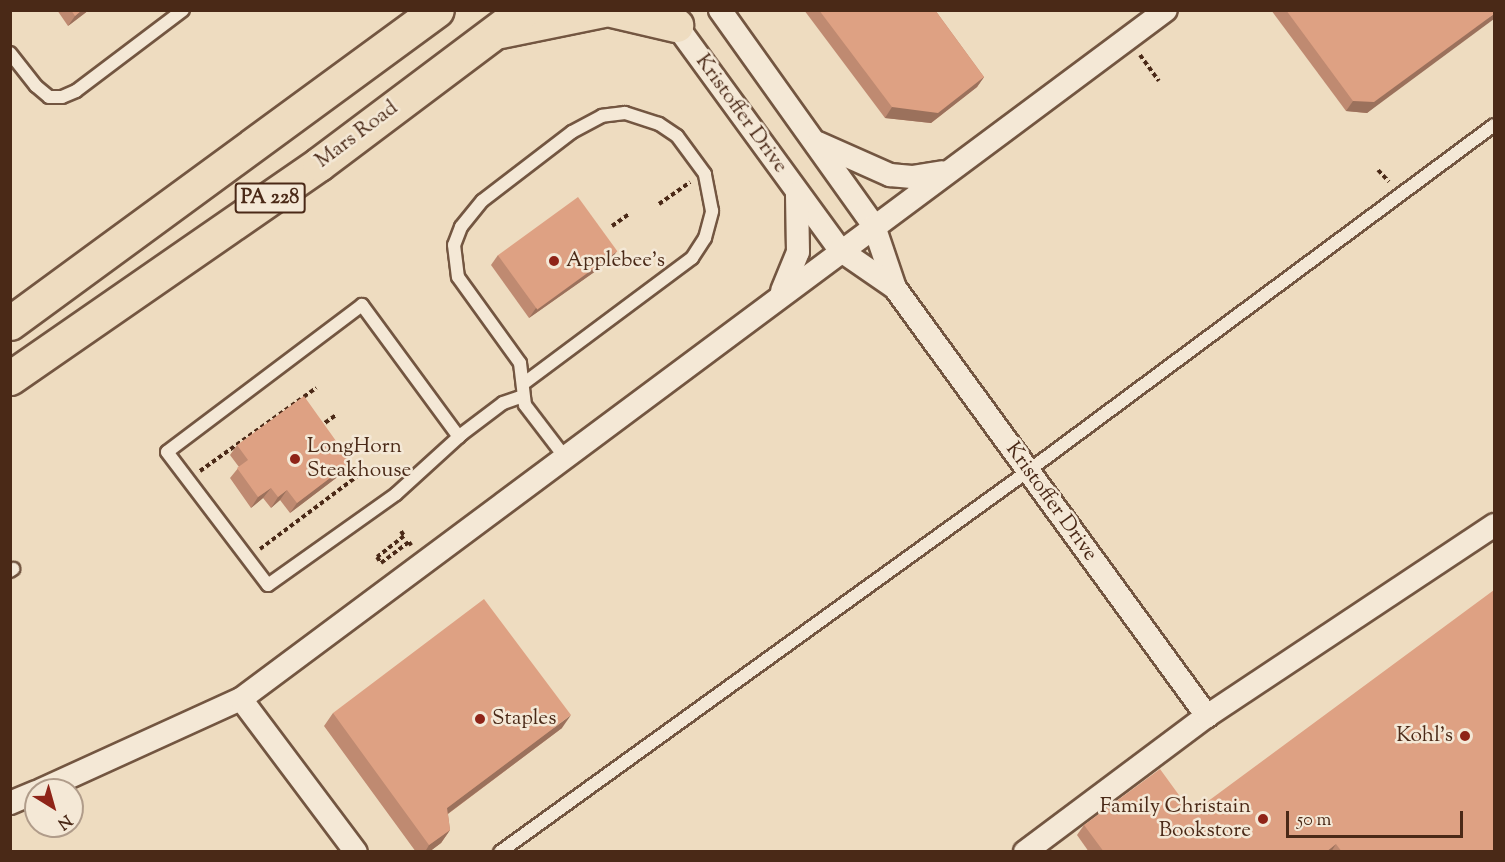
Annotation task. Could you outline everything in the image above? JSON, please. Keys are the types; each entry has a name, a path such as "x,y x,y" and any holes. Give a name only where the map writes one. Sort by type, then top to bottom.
{"main road":[{"name":"PA 228","path":"10,323 437,10"},
{"name":"Mars Road","path":"10,378 319,164 524,10"},
{"path":"495,32 603,10"},
{"path":"611,10 671,18"}],"street":[{"name":"Kristoffer Drive","path":"720,10 874,226 895,288 1207,716"},
{"path":"67,778 241,699 776,297 1166,10"},
{"name":"Kristoffer Drive","path":"671,18 840,250 895,288"},
{"path":"813,140 890,175 932,176 952,168"},
{"path":"776,297 791,277 798,252 797,191"},
{"path":"1025,852 1207,716 1494,525"},
{"path":"241,699 356,852"},
{"path":"10,803 24,797"}],"lane":[{"path":"10,53 36,86 49,97 62,97 76,91 183,10"},
{"path":"459,436 362,305 167,452 268,585 396,494 459,436 523,390 692,258 705,238 712,211 703,172 677,136 659,124 625,113 602,116 572,132 482,201 461,227 454,260 470,295 520,363 523,390 534,420 564,456"},
{"path":"500,852 1028,471 1494,126"}],"path":[{"path":"1378,170 1391,185"},
{"path":"659,204 703,172"},
{"path":"612,226 629,214"},
{"path":"188,480 316,388"},
{"path":"314,430 336,415"},
{"path":"247,558 359,475"},
{"path":"401,531 404,536 376,557 381,563 409,542 412,546"}],"building":[{"path":"71,10 82,10 75,16"},
{"path":"819,10 935,10 984,77 938,113 892,107"},
{"path":"1286,10 1494,10 1494,14 1374,102 1353,101"},
{"path":"578,197 617,251 537,309 498,255"},
{"path":"304,396 351,462 297,503 287,490 278,497 271,488 258,497 237,468 248,460 237,445"},
{"path":"1494,590 1494,852 1342,852 1336,844 1326,852 1104,852 1084,825 1160,769 1192,813"},
{"path":"484,599 571,715 447,808 450,830 429,845 333,713"}],"place":[{"name":"Applebee's","path":"554,261"},
{"name":"LongHorn Steakhouse","path":"295,459"},
{"name":"Staples","path":"480,719"},
{"name":"Kohl's","path":"1465,736"},
{"name":"Family Christain Bookstore","path":"1263,819"}]}
